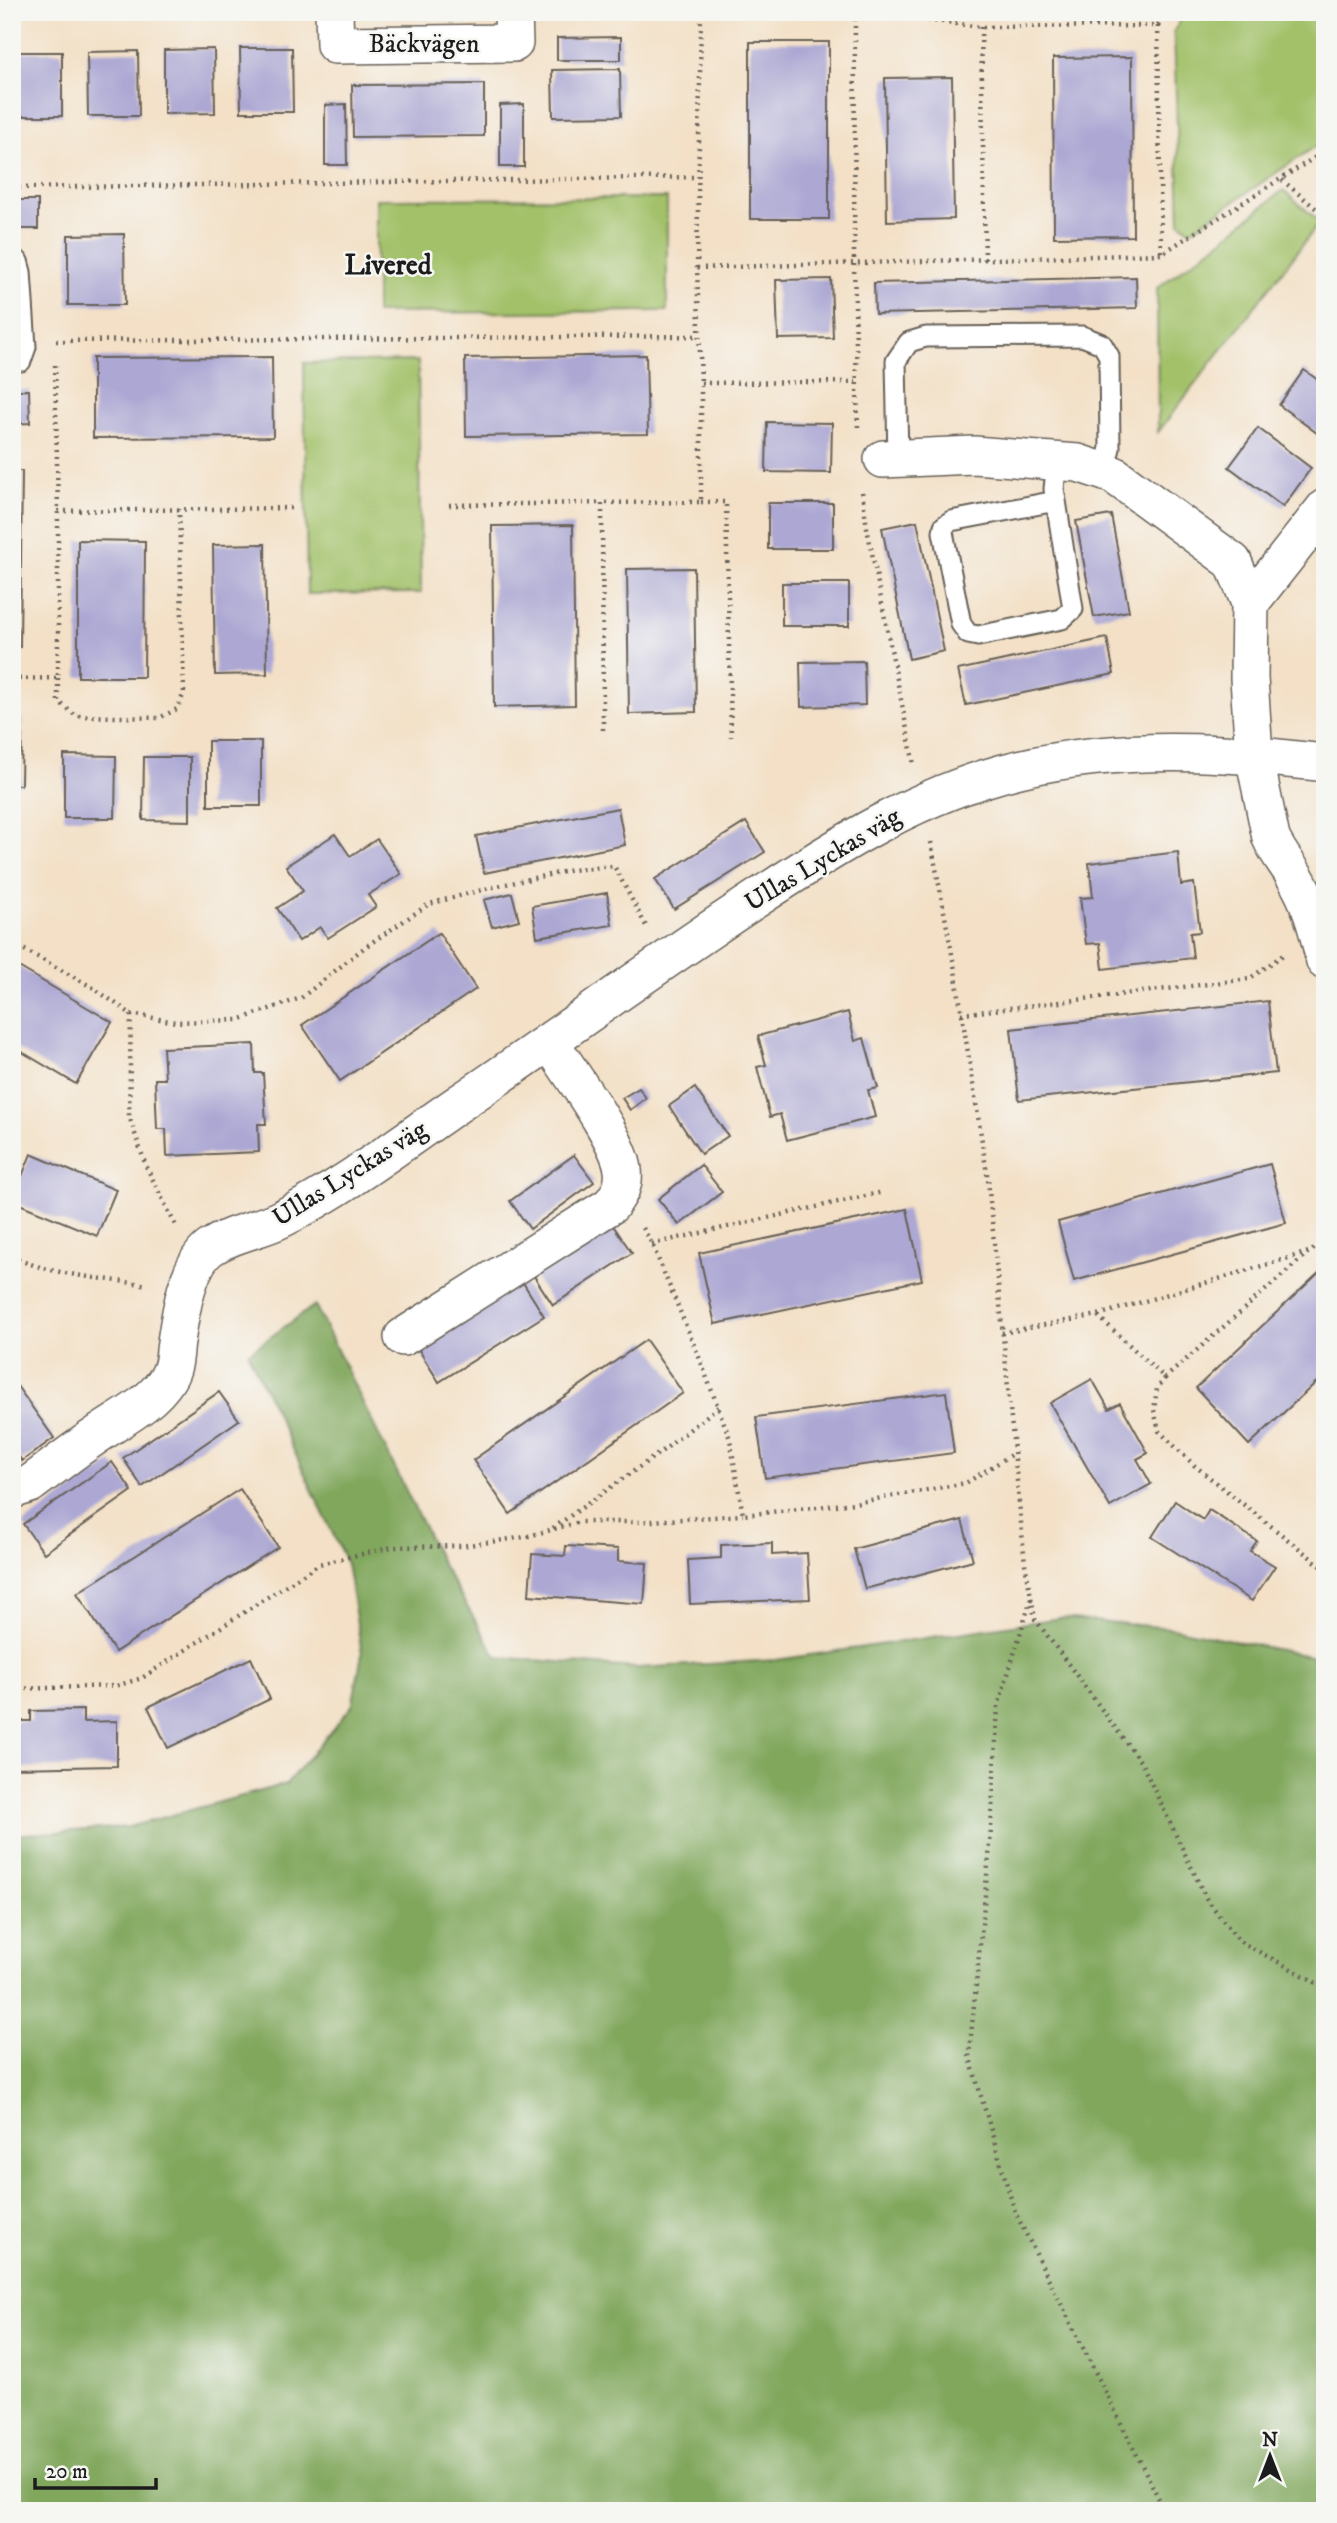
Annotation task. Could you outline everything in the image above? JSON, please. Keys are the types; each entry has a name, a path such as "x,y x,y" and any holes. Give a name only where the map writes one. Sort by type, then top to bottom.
{"street":[{"name":"Bäckvägen","path":"334,12 335,45 514,43 513,14"},
{"path":"890,459 974,455 1077,463 1104,471 1139,492 1233,562 1250,603 1248,678 1254,755 1271,838 1299,883 1321,946"},
{"path":"1250,603 1325,508"},
{"name":"Ullas Lyckas väg","path":"200,1257 223,1241 287,1217 372,1163 551,1042 667,958 847,839 922,802 964,785 1021,768 1077,759 1176,751 1254,755 1325,763"},
{"path":"403,1337 611,1205 621,1191 623,1169 611,1141 551,1042"},
{"path":"12,1486 18,1488 30,1484 133,1411 165,1384 174,1367 185,1291 200,1257"}],"lane":[{"path":"12,257 18,261 20,272 26,347 21,360 12,361"},
{"path":"890,459 896,361 909,342 926,337 1082,335 1101,344 1109,356 1110,448 1104,471"},
{"path":"1056,461 1054,489 1056,501 1073,609 1062,619 978,636 968,634 961,624 944,526 951,521 1056,501"}],"path":[{"path":"513,14 624,12"},
{"path":"701,12 697,177 701,502"},
{"path":"865,12 981,27 1158,26"},
{"path":"1161,254 1158,26 1167,12"},
{"path":"981,27 985,260"},
{"path":"697,268 1161,254 1325,151"},
{"path":"12,188 697,177"},
{"path":"1282,180 1325,216"},
{"path":"180,509 184,693 177,709 159,718 76,716 58,701 58,511 54,341 699,335"},
{"path":"701,383 856,382"},
{"path":"449,505 726,502 730,737"},
{"path":"602,503 603,730"},
{"path":"58,511 292,508"},
{"path":"12,679 58,678"},
{"path":"922,802 943,898 988,1180 1025,1564 1035,1619 1142,1764 1206,1898 1239,1941 1325,1989"},
{"path":"12,943 92,987 131,1014 176,1022 238,1020 301,998 365,947 429,904 572,870 614,866 667,958"},
{"path":"961,1014 1249,979 1321,946"},
{"path":"131,1014 129,1116 146,1166 181,1236 200,1257"},
{"path":"621,1191 652,1244 730,1438 743,1515"},
{"path":"652,1244 883,1192"},
{"path":"1325,1237 1165,1378 1157,1389 1154,1410 1159,1431 1195,1466 1325,1569"},
{"path":"1002,1333 1098,1315 1312,1251"},
{"path":"12,1256 24,1263 68,1272 185,1291"},
{"path":"1098,1315 1165,1378"},
{"path":"550,1531 665,1449 718,1407"},
{"path":"12,1689 116,1686 142,1678 318,1564 392,1547 461,1546 550,1531 580,1522 636,1522 743,1515 854,1503 967,1483 1014,1453"},
{"path":"1031,1598 998,1706 990,1845 969,2055 1015,2212 1165,2511"}],"green space":[{"path":"1185,12 1316,12 1325,19 1325,140 1190,231 1180,222 1174,31"},
{"path":"1283,190 1320,222 1158,432 1157,288"},
{"path":"667,198 667,311 376,313 376,199"},
{"path":"418,361 421,593 307,594 304,363"},
{"path":"315,1305 443,1566 497,1657 636,1668 776,1660 1060,1618 1172,1628 1325,1659 1325,2511 12,2511 12,1835 128,1827 286,1784 352,1706 362,1654 347,1564 248,1353"}],"building":[{"path":"621,37 621,60 557,60 557,38"},
{"path":"750,42 829,42 829,219 750,219"},
{"path":"240,48 292,48 293,112 241,112"},
{"path":"214,49 215,113 164,114 164,50"},
{"path":"138,51 139,116 88,116 87,52"},
{"path":"12,52 62,52 62,116 12,116"},
{"path":"1132,57 1133,236 1054,237 1053,58"},
{"path":"620,69 621,116 553,117 552,70"},
{"path":"952,77 954,219 887,221 885,78"},
{"path":"484,84 484,136 353,137 352,85"},
{"path":"346,104 347,165 325,165 325,105"},
{"path":"524,104 524,167 500,167 500,105"},
{"path":"12,200 38,200 38,229 12,229"},
{"path":"124,234 125,305 68,305 68,235"},
{"path":"1136,277 1137,308 875,314 874,283"},
{"path":"831,279 833,338 778,339 776,280"},
{"path":"646,355 648,434 466,436 465,358"},
{"path":"272,357 273,437 93,438 93,358"},
{"path":"1304,370 1325,385 1325,439 1279,405"},
{"path":"12,390 29,390 30,423 12,424"},
{"path":"767,422 832,423 831,473 766,472"},
{"path":"1258,428 1311,468 1283,507 1229,467"},
{"path":"12,471 22,471 20,647 12,647"},
{"path":"768,503 833,503 833,549 768,549"},
{"path":"1111,515 1129,611 1094,617 1076,521"},
{"path":"917,521 944,651 909,659 882,528"},
{"path":"573,525 575,705 494,707 492,526"},
{"path":"78,540 145,541 144,677 78,677"},
{"path":"265,544 267,674 215,675 213,545"},
{"path":"694,568 696,712 629,714 627,569"},
{"path":"782,583 849,583 849,626 782,626"},
{"path":"1107,638 1114,674 966,705 958,670"},
{"path":"864,661 865,705 801,707 800,662"},
{"path":"12,717 22,718 21,785 12,785"},
{"path":"208,741 261,741 261,806 208,806"},
{"path":"64,755 116,756 115,818 64,818"},
{"path":"144,757 190,757 190,821 143,820"},
{"path":"618,808 625,845 484,873 476,836"},
{"path":"746,822 765,852 674,909 655,879"},
{"path":"335,834 350,856 377,839 401,874 368,895 376,907 328,938 320,927 299,941 277,908 303,891 286,866"},
{"path":"1178,852 1181,885 1194,883 1200,932 1190,933 1193,958 1103,969 1100,943 1086,944 1080,898 1093,897 1089,863"},
{"path":"512,893 519,920 492,927 484,900"},
{"path":"607,893 612,925 537,937 532,906"},
{"path":"439,933 476,989 340,1081 302,1025"},
{"path":"12,963 112,1022 76,1084 12,1046"},
{"path":"1268,1001 1276,1073 1019,1100 1011,1029"},
{"path":"848,1012 855,1041 864,1038 878,1088 868,1090 875,1117 787,1140 780,1114 770,1117 757,1067 766,1065 758,1036"},
{"path":"254,1044 255,1073 263,1073 266,1124 258,1124 259,1152 167,1156 166,1129 157,1129 155,1079 165,1079 163,1048"},
{"path":"639,1088 646,1098 630,1110 622,1098"},
{"path":"695,1088 728,1136 701,1154 669,1106"},
{"path":"31,1154 116,1190 97,1236 12,1201"},
{"path":"574,1155 594,1182 530,1229 510,1201"},
{"path":"1270,1164 1286,1223 1074,1281 1058,1222"},
{"path":"701,1165 722,1192 679,1225 658,1199"},
{"path":"907,1209 922,1280 715,1324 699,1253"},
{"path":"612,1224 632,1253 553,1305 534,1276"},
{"path":"1325,1267 1325,1374 1249,1445 1196,1388"},
{"path":"522,1281 544,1316 439,1382 417,1347"},
{"path":"646,1340 683,1393 510,1514 473,1460"},
{"path":"12,1379 54,1438 22,1461 12,1447"},
{"path":"1092,1379 1109,1409 1120,1403 1148,1453 1137,1459 1151,1484 1110,1507 1050,1403"},
{"path":"219,1392 239,1420 142,1487 123,1458"},
{"path":"946,1392 954,1453 765,1478 756,1417"},
{"path":"112,1462 132,1491 44,1553 23,1524"},
{"path":"240,1489 278,1547 115,1652 77,1593"},
{"path":"1175,1501 1203,1520 1209,1510 1257,1541 1250,1551 1275,1566 1252,1601 1152,1537"},
{"path":"962,1520 973,1560 865,1589 854,1549"},
{"path":"772,1543 772,1555 807,1553 810,1599 690,1604 688,1560 721,1558 721,1545"},
{"path":"566,1546 618,1549 618,1561 647,1563 644,1604 529,1595 532,1554 565,1556"},
{"path":"251,1658 270,1699 168,1748 148,1707"},
{"path":"83,1710 83,1722 117,1721 117,1766 12,1768 12,1721 31,1721 31,1711"}],"district":[{"name":"Livered","path":"388,265"}]}
